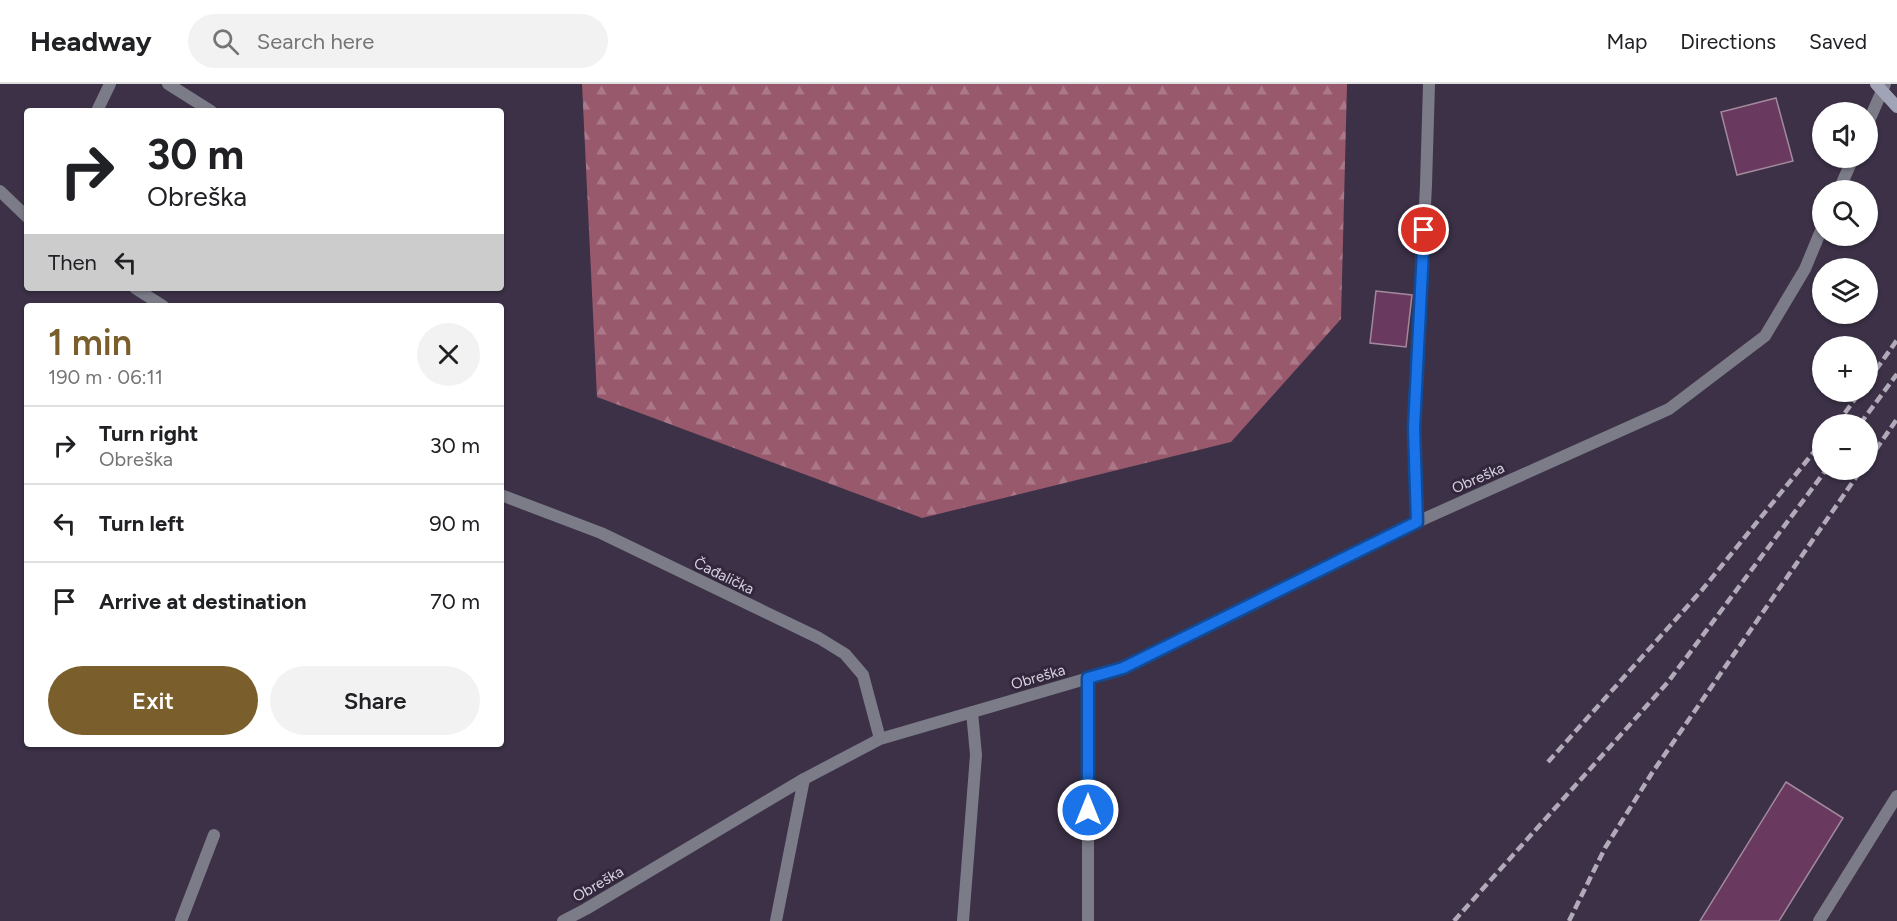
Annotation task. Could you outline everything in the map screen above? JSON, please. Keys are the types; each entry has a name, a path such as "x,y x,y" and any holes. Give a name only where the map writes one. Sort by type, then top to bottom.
{"main road":[{"path":"1881,86 1897,107"}],"street":[{"path":"98,108 110,84"},
{"path":"168,84 207,108"},
{"path":"1417,522 1414,428 1429,84"},
{"path":"1875,102 1881,86"},
{"path":"0,191 24,214"},
{"name":"Obreška","path":"563,921 804,779 880,739 1123,668 1417,522 1669,409 1765,336 1805,269 1815,246"},
{"path":"140,291 158,303"},
{"name":"Čađalička","path":"504,496 601,533 819,638 845,654 863,675 880,739"},
{"path":"1088,678 1088,921"},
{"path":"963,921 976,755 972,712"},
{"path":"776,921 804,779"},
{"path":"1818,921 1897,796"},
{"path":"181,921 214,836"}],"green space":[{"path":"582,84 1347,84 1341,319 1231,442 922,518 597,397"}],"building":[{"path":"1776,98 1793,161 1737,175 1721,112"},
{"path":"1376,291 1412,295 1406,347 1370,343"},
{"path":"1786,782 1843,818 1779,921 1700,921"}],"railway":[{"path":"1878,367 1897,340"},
{"path":"1867,414 1897,374"},
{"path":"1844,414 1853,402"},
{"path":"1878,447 1897,419"},
{"path":"1548,762 1702,590 1812,454"},
{"path":"1454,921 1668,682 1819,480"},
{"path":"1569,921 1605,848 1652,773 1854,480"}],"route":[{"path":"1088,810 1088,678 1123,668 1417,522 1414,428 1424,230"}]}
